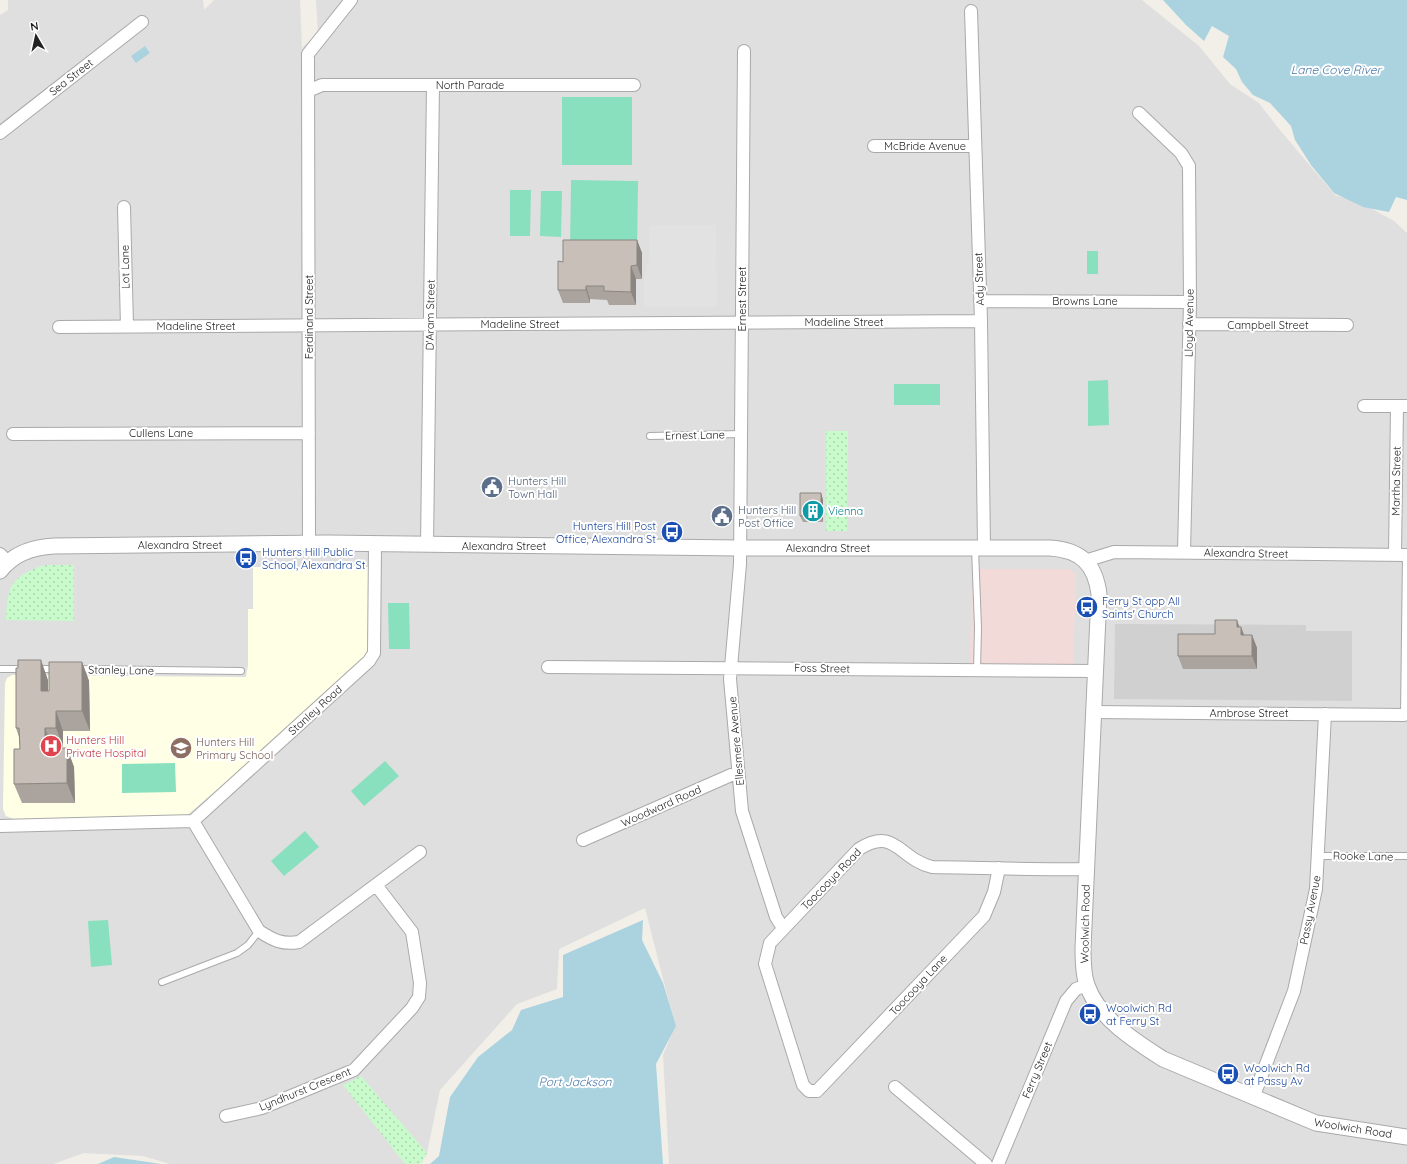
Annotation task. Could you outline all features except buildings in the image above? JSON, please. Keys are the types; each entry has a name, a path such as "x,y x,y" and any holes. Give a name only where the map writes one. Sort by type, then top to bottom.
{"street":[{"name":"Ferdinand Street","path":"309,544 308,54 346,4 351,0"},
{"name":"Ady Street","path":"971,11 981,321 980,547"},
{"name":"Sea Street","path":"0,132 142,22"},
{"name":"Ernest Street","path":"740,548 744,51"},
{"name":"North Parade","path":"308,91 322,85 634,85"},
{"name":"D'Aram Street","path":"427,545 433,86"},
{"name":"Lloyd Avenue","path":"1139,113 1180,153 1189,166 1190,302 1184,552"},
{"name":"McBride Avenue","path":"874,146 975,146"},
{"name":"Lot Lane","path":"124,207 127,326"},
{"name":"Browns Lane","path":"980,301 1190,302"},
{"name":"Madeline Street","path":"59,327 981,321"},
{"name":"Campbell Street","path":"1189,324 1347,325"},
{"path":"1364,406 1402,406"},
{"name":"Martha Street","path":"1402,406 1402,555"},
{"name":"Cullens Lane","path":"13,434 309,433"},
{"name":"Alexandra Street","path":"3,562 22,553 47,546 309,544 740,548 1057,548 1073,552 1086,561 1114,552 1402,555"},
{"name":"Stanley Road","path":"193,822 369,661 374,653 375,545"},
{"name":"Ellesmere Avenue","path":"740,548 730,678 742,811 776,917 783,928"},
{"name":"Woolwich Road","path":"1086,561 1095,577 1099,594 1083,948 1087,985 1108,1017 1140,1045 1163,1059 1253,1098 1316,1123 1407,1136"},
{"name":"Foss Street","path":"548,667 732,667 1096,671"},
{"name":"Ambrose Street","path":"1094,712 1404,715"},
{"name":"Passy Avenue","path":"1253,1098 1294,991 1316,889 1319,856 1325,714"},
{"name":"Woodward Road","path":"583,840 738,772"},
{"path":"0,826 193,822 259,931 276,941 288,944 298,942 420,852"},
{"name":"Toocooya Road","path":"817,1092 809,1091 803,1084 765,964 770,943 859,849 876,840 886,840 922,864 932,867 1086,869"},
{"name":"Toocooya Lane","path":"817,1092 984,916 994,892 999,868"},
{"name":"Lyndhurst Crescent","path":"226,1116 262,1108 354,1070 412,1008 419,997 420,983 412,932 376,884"},
{"name":"Ferry Street","path":"998,1164 1066,1001 1076,989 1087,985"},
{"path":"895,1087 986,1164"}],"lane":[{"name":"Ernest Lane","path":"650,436 741,434"},
{"path":"977,670 980,547"},
{"name":"Martha Street","path":"1402,555 1404,715"},
{"path":"0,668 62,669"},
{"name":"Stanley Lane","path":"70,669 241,671"},
{"name":"Rooke Lane","path":"1319,856 1407,856"},
{"path":"162,982 237,953 248,945 259,931"}],"shaded area":[{"path":"8,0 203,0 204,10 214,0 300,0 302,48 318,33 316,0 1142,0 1199,46 1230,84 1259,103 1335,195 1363,204 1394,221 1407,233 1407,1164 669,1164 663,1055 675,1026 645,908 559,949 557,989 517,1004 440,1090 427,1153 421,1164 170,1164 143,1156 84,1153 53,1164 0,1164 0,15 8,10"},
{"path":"716,225 717,306 644,307 644,279 649,259 649,226"},
{"name":"Hunters Hill Primary School","path":"253,567 368,567 370,657 184,818 14,819 6,816 3,809 5,683 7,678 12,675 246,677 248,665 248,609 253,609"},
{"path":"972,569 1070,569 1076,575 1073,667 970,665"},
{"path":"1115,624 1306,625 1306,631 1352,631 1352,701 1114,699"}],"green space":[{"path":"562,97 632,97 632,165 562,165"},
{"path":"571,180 638,181 637,252 570,251"},
{"path":"510,190 531,190 530,236 510,236"},
{"path":"541,191 562,191 561,237 540,236"},
{"path":"1087,251 1098,251 1098,274 1087,274"},
{"path":"1108,380 1109,425 1088,426 1088,381"},
{"path":"894,384 940,384 940,405 894,405"},
{"path":"826,431 848,431 847,531 826,531"},
{"path":"45,565 74,565 74,621 6,620 8,599 13,584 25,573"},
{"path":"388,603 409,603 410,649 389,649"},
{"path":"385,761 399,776 364,806 351,791"},
{"path":"175,763 176,792 122,793 122,764"},
{"path":"305,831 319,847 284,876 271,861"},
{"path":"108,920 112,965 91,967 88,921"},
{"path":"361,1076 427,1153 421,1164 405,1164 343,1085"}],"water":[{"name":"Lane Cove River","path":"1163,0 1407,0 1407,200 1396,197 1389,212 1363,207 1334,193 1311,165 1295,140 1291,126 1270,103 1253,95 1242,82 1236,69 1223,57 1229,36 1212,26 1204,41 1186,25"},
{"path":"145,46 150,53 136,63 131,56"},
{"name":"Port Jackson","path":"643,920 642,940 663,983 676,1026 656,1064 663,1164 430,1164 439,1156 450,1097 478,1057 512,1030 521,1010 563,997 563,955"},
{"path":"114,1157 161,1164 98,1164"}],"place":[{"name":"Hunters Hill Town Hall","path":"492,487"},
{"name":"Vienna","path":"813,511"},
{"name":"Hunters Hill Post Office","path":"722,516"},
{"name":"Hunters Hill Post Office, Alexandra St","path":"672,532"},
{"name":"Hunters Hill Public School, Alexandra St","path":"246,558"},
{"name":"Ferry St opp All Saints' Church","path":"1087,607"},
{"name":"Hunters Hill Private Hospital","path":"51,746"},
{"name":"Hunters Hill Primary School","path":"181,748"},
{"name":"Woolwich Rd at Ferry St","path":"1090,1014"},
{"name":"Woolwich Rd at Passy Av","path":"1228,1074"}]}
